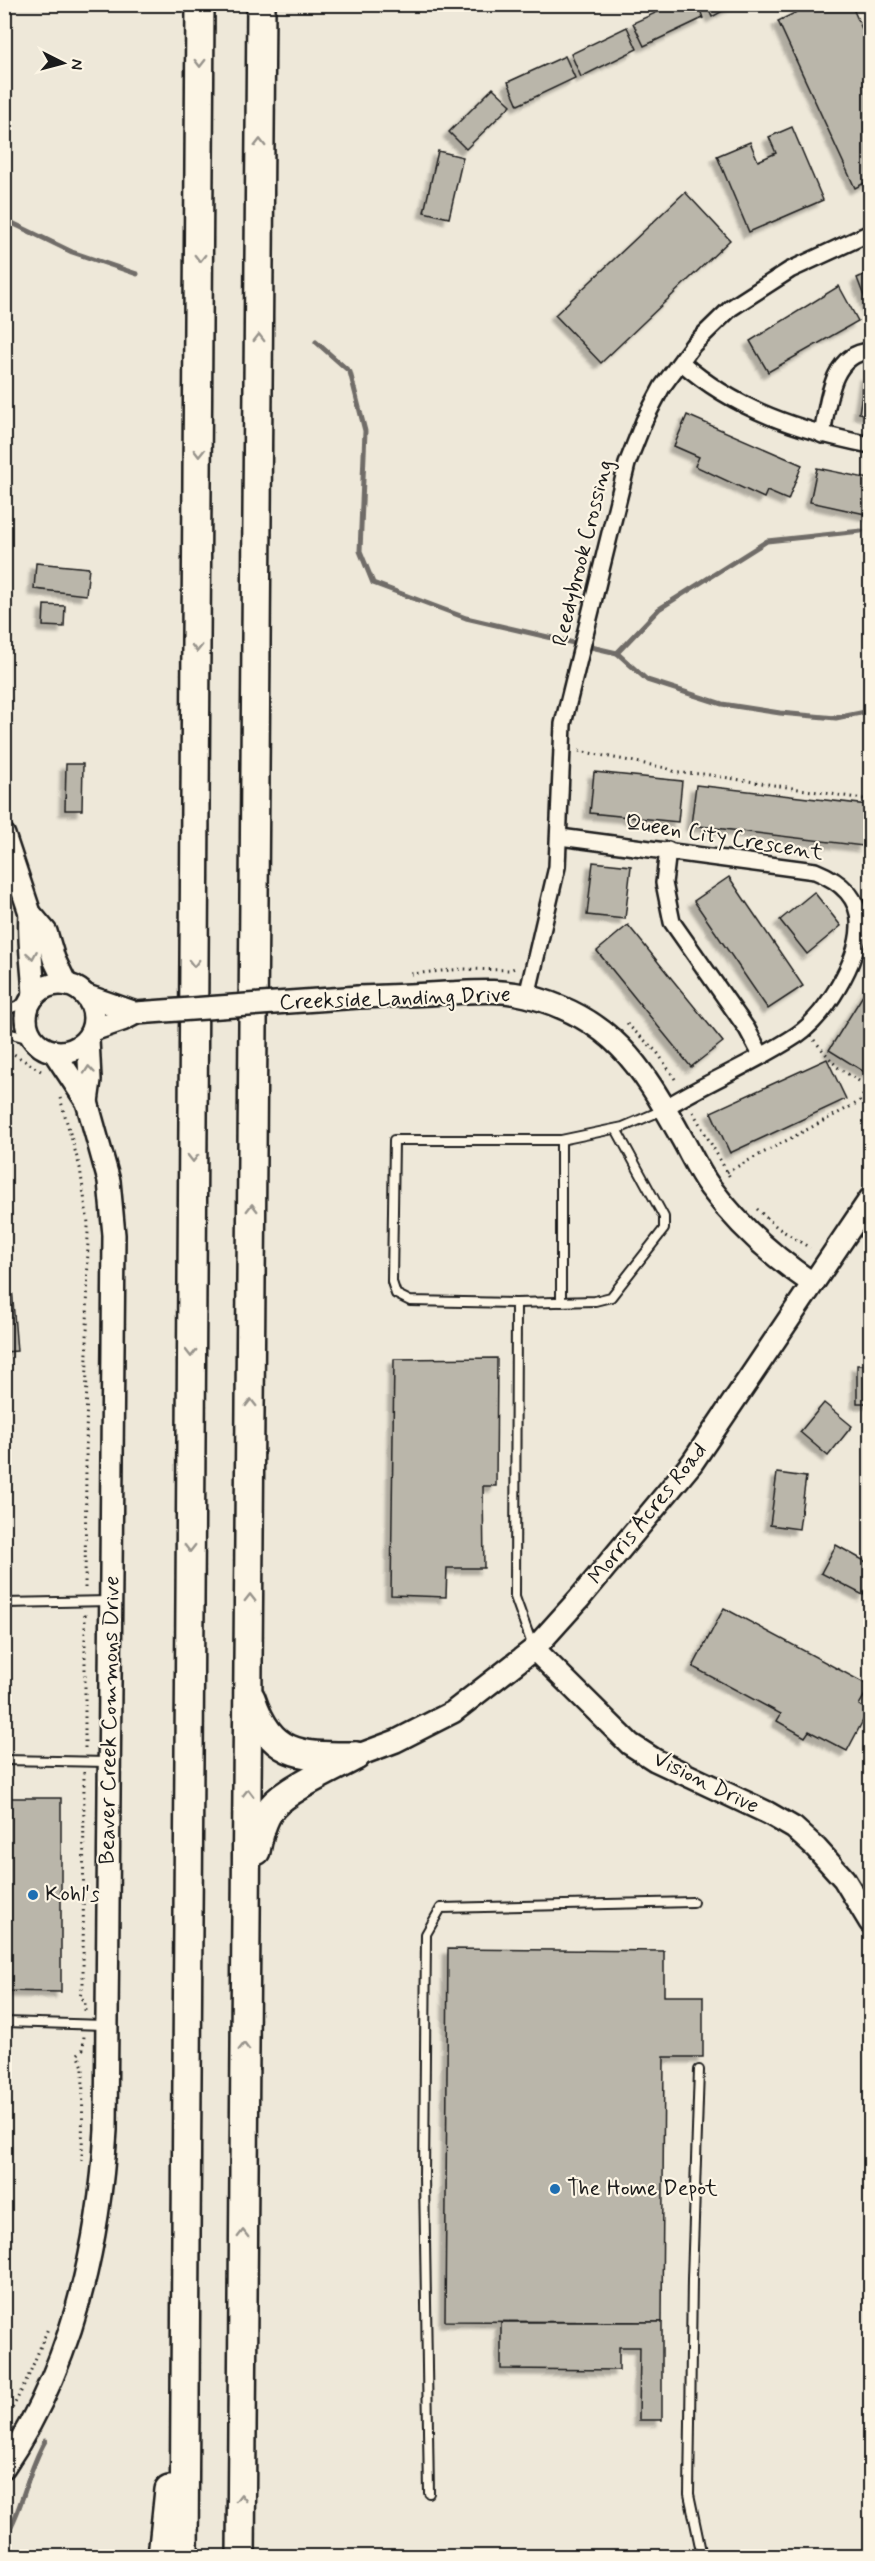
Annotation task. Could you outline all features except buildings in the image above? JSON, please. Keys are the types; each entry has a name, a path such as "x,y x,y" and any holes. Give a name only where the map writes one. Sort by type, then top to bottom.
{"highway":[{"path":"184,2556 200,4"},
{"path":"241,2556 261,4"},
{"path":"249,1690 264,1725 286,1749 312,1756 356,1756"},
{"path":"247,1893 260,1833 273,1806 292,1792 356,1756"},
{"path":"162,2556 185,2318"}],"street":[{"name":"Reedybrook Crossing","path":"527,996 557,867 563,724 627,464 653,402 705,332 745,298 809,260 870,233"},
{"path":"822,435 831,389 839,369 852,356 870,351"},
{"path":"681,362 700,378 739,403 768,417 822,435 870,445"},
{"path":"4,835 30,913 45,933 66,984"},
{"name":"Queen City Crescent","path":"560,837 815,871 842,885 856,906 860,923 859,939 848,972 817,1015 799,1034 665,1108"},
{"path":"668,850 664,883 672,922 747,1029 761,1055"},
{"path":"30,913 28,937 33,963 32,998 26,1025 34,1040 46,1050 54,1052 73,1050 90,1034 94,1012 87,996 81,991 66,984 48,986 32,998"},
{"name":"Creekside Landing Drive","path":"90,1034 136,1013 487,991 527,996 567,1011 594,1025 619,1044 639,1066 708,1184 737,1221 771,1252 812,1282"},
{"name":"Creekside Landing Drive","path":"87,996 136,1013"},
{"name":"Beaver Creek Commons Drive","path":"87,1102 90,1080 90,1034"},
{"name":"Beaver Creek Commons Drive","path":"4,2467 32,2422 64,2349 88,2270 104,2170 112,1601 114,1235 109,1181 87,1102 54,1052"},
{"name":"Morris Acres Road","path":"356,1756 396,1741 453,1712 534,1648 579,1599 692,1463 870,1199"},
{"name":"Vision Drive","path":"534,1648 630,1744 655,1760 768,1813 794,1828 844,1879 870,1922"}],"lane":[{"path":"4,1011 32,998"},
{"path":"4,1032 34,1040"},
{"path":"616,1129 664,1217 664,1229 611,1298 595,1301 516,1303 410,1301 396,1294 392,1282 394,1140 561,1140 616,1129 665,1108"},
{"path":"561,1140 561,1302"},
{"path":"516,1303 515,1598 534,1648"},
{"path":"4,1603 112,1601"},
{"path":"4,1760 109,1762"},
{"path":"429,2493 424,2176 426,1934 441,1908 693,1902"},
{"path":"4,2022 107,2025"},
{"path":"699,2070 692,2278 689,2494 702,2556"}],"path":[{"path":"577,751 583,750 666,768 678,773 703,774 870,800"},
{"path":"727,1172 859,1102 870,1086 837,1066 813,1039"},
{"path":"4,1048 45,1074"},
{"path":"57,1092 80,1168 88,1223 86,1578"},
{"path":"693,1113 733,1183"},
{"path":"756,1209 810,1248"},
{"path":"85,1625 85,1743"},
{"path":"84,1782 83,1984 80,1997 85,2001"},
{"path":"82,2165 82,2067 78,2054 83,2049"},
{"path":"4,2424 26,2382 52,2316"}],"waterway":[{"path":"4,219 72,252 137,274"},
{"path":"316,342 350,372 365,431 360,551 373,583 466,618 617,653 647,680 722,704 780,713 836,718 870,711"},
{"path":"617,653 659,609 767,541 861,531"},
{"path":"4,2539 16,2515 45,2441"}],"place":[{"name":"Kohl's","path":"33,1895"},
{"name":"The Home Depot","path":"555,2189"}]}
